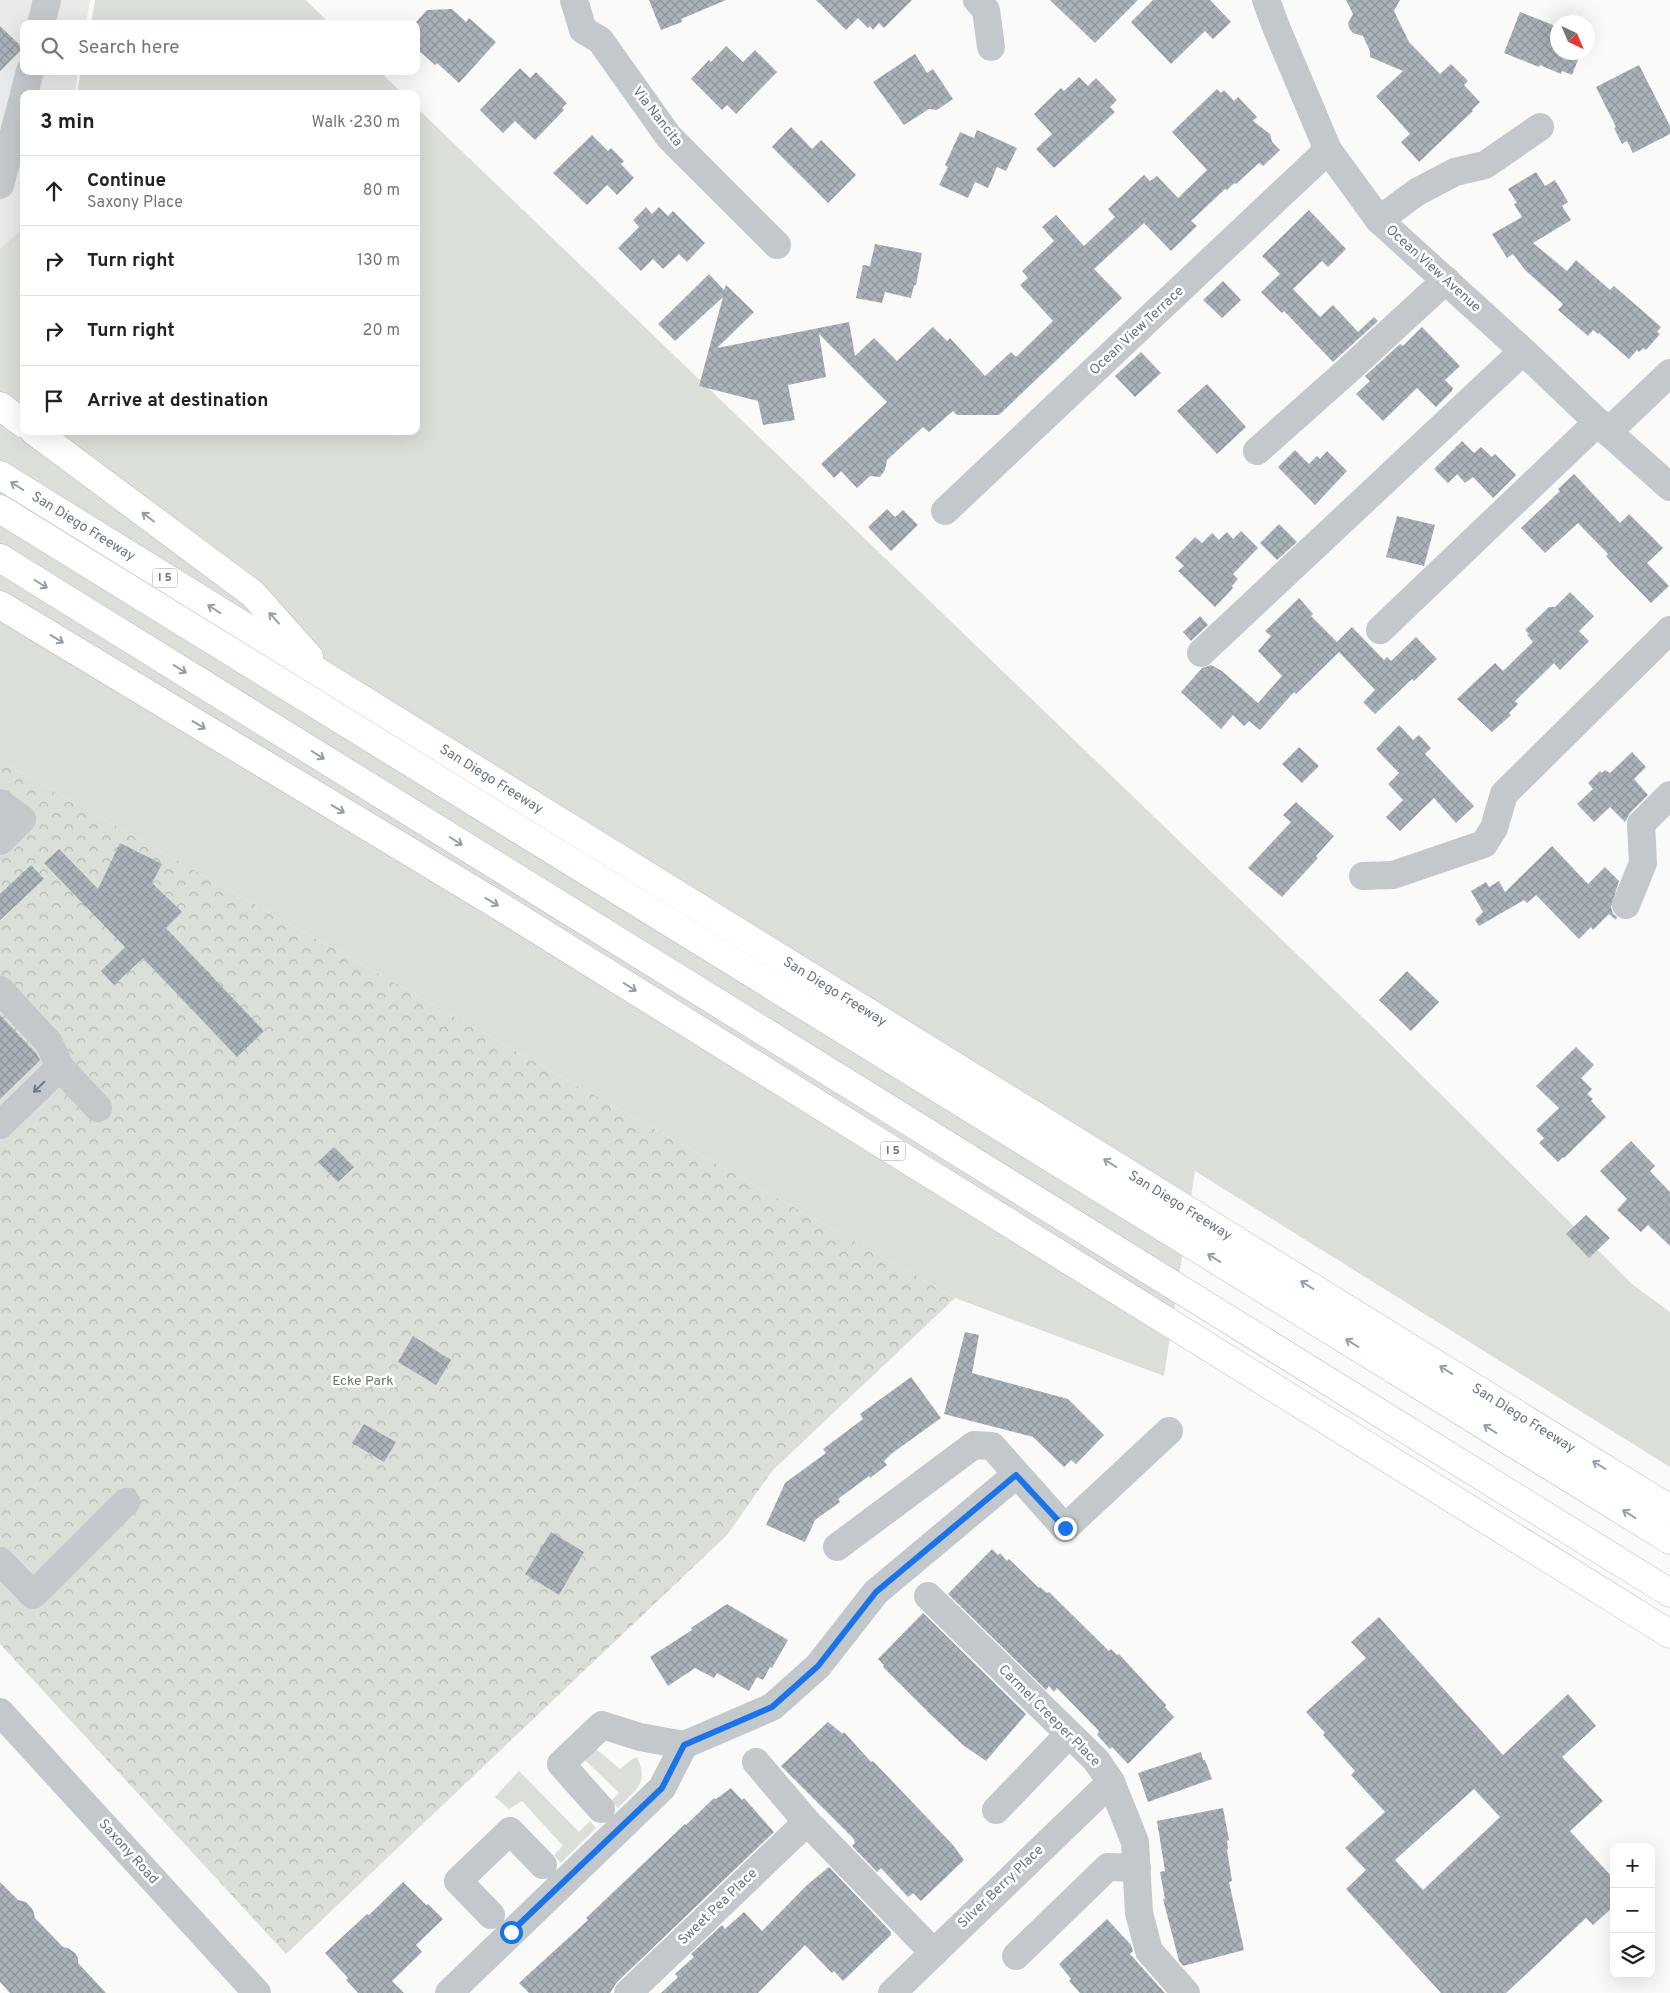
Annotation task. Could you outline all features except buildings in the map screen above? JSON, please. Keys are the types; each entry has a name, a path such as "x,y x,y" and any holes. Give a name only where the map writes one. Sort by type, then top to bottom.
{"highway":[{"path":"0,406 20,421"},
{"path":"39,435 253,594 330,681"},
{"name":"San Diego Freeway","path":"0,475 1670,1509"},
{"path":"0,509 1670,1540"},
{"path":"0,558 1670,1593"},
{"name":"I 5","path":"0,605 493,902 1670,1634"}],"street":[{"path":"42,20 47,0"},
{"name":"Via Nancita","path":"574,0 583,30 600,40 669,137 777,245"},
{"path":"977,0 986,10 991,47"},
{"name":"Ocean View Avenue","path":"1266,0 1328,150 1379,220 1670,487"},
{"path":"25,90 29,75"},
{"path":"0,185 20,109"},
{"path":"1379,220 1417,192 1455,172 1485,165 1540,127"},
{"name":"Ocean View Terrace","path":"945,511 1328,150"},
{"path":"1257,451 1446,280"},
{"path":"1201,654 1523,351"},
{"path":"1380,630 1603,427 1670,373"},
{"path":"1363,876 1393,875 1486,854 1504,794 1670,630"},
{"path":"1626,905 1643,862 1641,824 1670,795"},
{"path":"0,804 22,819 0,842"},
{"path":"0,990 49,1043 60,1068 98,1108"},
{"path":"0,1125 60,1068"},
{"path":"837,1547 974,1444 992,1446 1065,1528 1169,1431"},
{"path":"601,1809 561,1764 602,1725 640,1737 684,1745 772,1707 818,1666 876,1592 1016,1475"},
{"path":"0,1561 33,1595 126,1502"},
{"name":"Carmel Creeper Place","path":"928,1596 1096,1760 1111,1782 1135,1842 1139,1913 1150,1952 1186,1993"},
{"name":"Saxony Road","path":"4,1725 257,1993"},
{"path":"996,1810 1069,1734"},
{"path":"449,1993 662,1788 684,1745"},
{"path":"756,1762 807,1822 934,1953"},
{"name":"Silver Berry Place","path":"892,1993 1111,1782"},
{"name":"Sweet Pea Place","path":"628,1993 807,1822"},
{"path":"491,1915 458,1880 510,1831 543,1865"},
{"path":"1016,1956 1108,1868 1137,1868"}],"shaded area":[{"path":"0,0 90,0 87,20 20,20 20,75 77,75 76,90 20,90 20,231 0,249"}],"green space":[{"path":"95,0 306,0 326,20 92,20"},
{"path":"80,75 383,75 399,90 78,90"},
{"path":"420,111 1384,1038 1632,1284 1670,1312 1670,1467 1195,1171 1164,1376 955,1298 0,761 0,249 20,231 20,435 420,435"},
{"name":"Ecke Park","path":"0,761 955,1298 772,1471 727,1535 286,1954 0,1644"},
{"path":"596,1749 620,1769 637,1757 642,1774 639,1786 618,1808 611,1801 619,1793 584,1759"},
{"path":"519,1771 579,1832 590,1821 596,1828 561,1863 554,1855 563,1846 522,1801 509,1809 495,1797"}],"route":[{"path":"511,1932 662,1788 684,1745 772,1707 818,1666 876,1592 1016,1475 1065,1528"}]}
